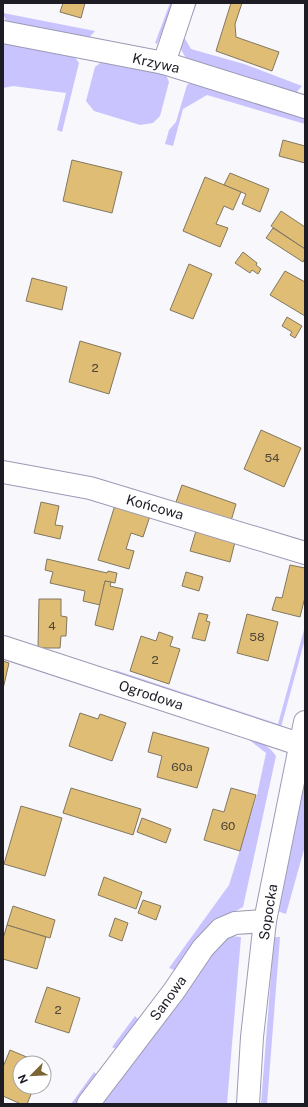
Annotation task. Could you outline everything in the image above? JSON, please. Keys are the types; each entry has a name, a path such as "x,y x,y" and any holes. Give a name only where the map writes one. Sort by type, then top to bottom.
{"street":[{"path":"164,63 184,3"},
{"name":"Krzywa","path":"3,32 164,63 305,107"},
{"name":"Końcowa","path":"3,472 90,488 305,553"},
{"name":"Ogrodowa","path":"3,646 299,744"},
{"name":"Sopocka","path":"248,1104 252,1037 265,920 299,744 305,722"},
{"name":"Sanowa","path":"88,1104 174,991 203,948 221,929 235,923 265,920"}],"shaded area":[{"path":"170,3 175,3 157,44 155,43"},
{"path":"192,3 197,3 184,37 191,49 244,64 302,86 295,94 187,60 179,46"},
{"path":"3,13 95,31 87,40 8,26"},
{"path":"3,40 72,53 79,63 62,132 57,130 66,93 13,86 3,88"},
{"path":"105,59 164,70 169,82 160,116 153,123 140,125 94,111 86,101 95,67"},
{"path":"197,79 305,114 305,124 207,95 183,109 173,146 165,144 169,130 176,122 187,85"},
{"path":"305,626 305,639 281,727 114,674 115,670 278,724"},
{"path":"248,739 264,744 276,756 243,907 230,914 177,971 169,968 229,885 257,795 266,753"},
{"path":"305,788 305,846 286,914 277,911 300,790"},
{"path":"229,936 241,937 227,1104 95,1104 215,947"},
{"path":"274,937 280,937 267,1104 261,1104"},
{"path":"135,1016 140,1024 116,1049 112,1047"},
{"path":"94,1072 97,1075 96,1081 77,1104 71,1104"}],"building":[{"path":"63,3 85,3 81,18 60,12"},
{"path":"231,3 242,3 235,24 236,37 279,52 272,71 216,51"},
{"path":"283,140 305,146 305,163 279,156"},
{"path":"72,160 122,172 112,213 63,201"},
{"path":"230,173 269,189 260,212 242,204 246,194 224,185"},
{"path":"205,177 241,192 233,210 224,206 216,224 228,228 220,247 183,231"},
{"path":"281,211 305,227 305,249 271,226"},
{"path":"273,228 305,249 305,258 303,262 266,238"},
{"path":"243,252 257,263 256,265 261,269 258,274 252,270 250,273 235,263"},
{"path":"189,264 212,274 193,319 170,310"},
{"path":"285,271 305,282 305,316 270,295"},
{"path":"32,278 67,287 62,310 26,301"},
{"path":"287,317 302,326 295,338 290,335 292,332 282,326"},
{"path":"80,341 121,353 109,394 69,382"},
{"path":"261,430 301,448 284,487 244,469"},
{"path":"182,485 236,504 231,521 176,502"},
{"path":"41,502 59,506 55,525 63,526 60,539 34,533"},
{"path":"115,505 150,516 143,537 131,533 126,549 134,551 129,569 98,560"},
{"path":"196,531 235,542 230,562 190,551"},
{"path":"47,559 107,573 108,571 117,573 115,583 105,581 100,605 83,601 85,591 50,583 53,572 45,570"},
{"path":"290,565 305,568 305,597 300,617 272,610 276,597 282,598"},
{"path":"186,572 203,577 199,591 182,586"},
{"path":"105,581 111,582 110,586 123,589 113,630 95,625"},
{"path":"39,599 61,599 61,616 67,617 66,636 61,636 60,648 38,648"},
{"path":"199,613 208,615 206,621 210,622 205,641 192,638"},
{"path":"247,614 278,622 268,661 237,653"},
{"path":"159,632 173,637 170,646 180,649 169,684 130,671 141,636 156,641"},
{"path":"3,661 9,663 3,689"},
{"path":"80,713 98,719 100,714 126,723 112,761 69,746"},
{"path":"153,732 209,748 197,788 157,777 162,756 148,752"},
{"path":"71,788 141,809 133,835 63,813"},
{"path":"231,788 256,795 240,851 204,840 213,809 224,812"},
{"path":"21,806 62,818 45,876 4,864"},
{"path":"142,818 171,829 166,843 137,832"},
{"path":"104,877 142,892 136,909 98,895"},
{"path":"143,900 161,906 156,920 138,913"},
{"path":"13,906 55,920 50,938 7,925"},
{"path":"115,918 128,923 122,941 109,936"},
{"path":"7,925 46,937 37,969 3,959 3,939"},
{"path":"47,987 80,998 69,1033 35,1022"},
{"path":"10,1050 22,1055 12,1055 12,1095 31,1095 27,1104 21,1104 3,1096 3,1067"}]}
